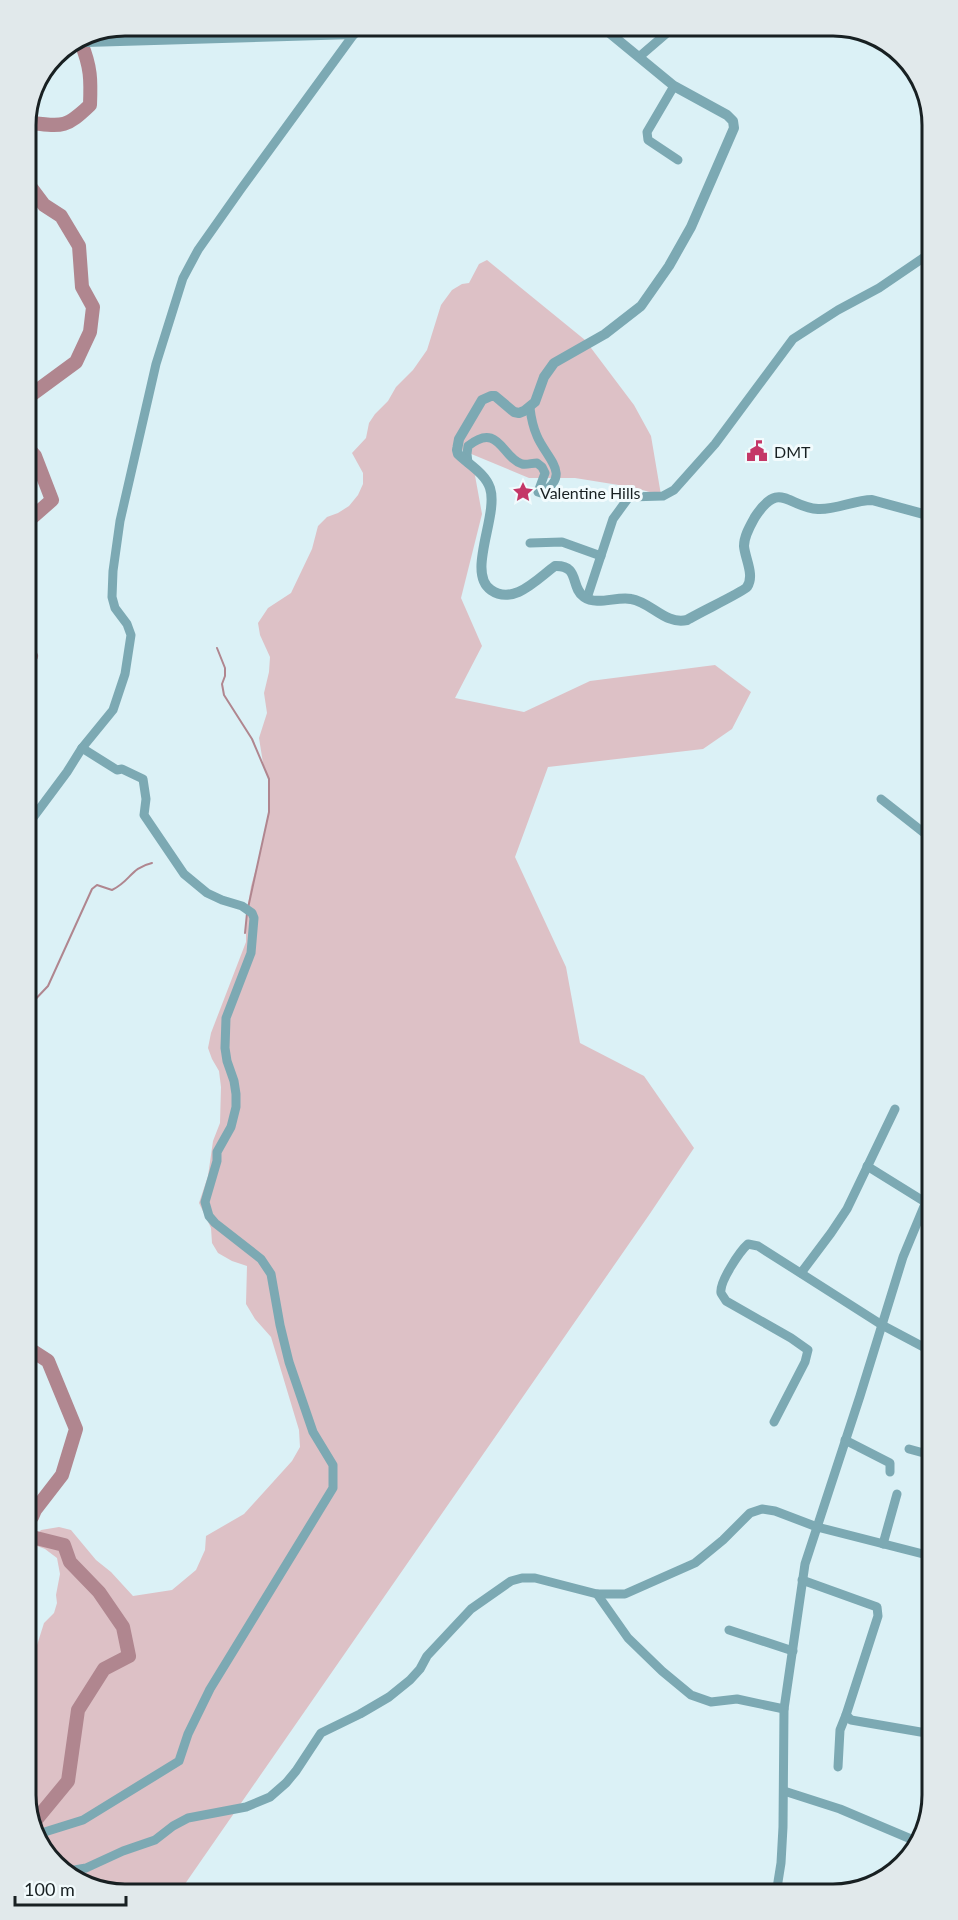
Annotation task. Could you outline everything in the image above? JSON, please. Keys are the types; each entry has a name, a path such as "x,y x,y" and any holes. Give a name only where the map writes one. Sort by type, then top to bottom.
{"street":[{"path":"95,42 222,36"},
{"path":"36,814 67,772 82,747 113,710 125,674 131,635 112,597 120,521 156,363 183,278 198,250 258,164 353,36"},
{"path":"613,36 674,86 728,115 734,124 732,133 691,227 669,266 641,306 605,334 554,363 544,377 535,402 530,408 519,413 514,412 495,396 482,400 457,445 458,454 485,478 491,489 492,497 480,574 486,586 502,595 519,592 555,566 562,566 575,577 577,588 587,598 596,600 629,598 680,622 745,589 750,579 744,550 746,534 760,509 774,497 788,499 817,509 872,500 922,514"},
{"path":"639,57 663,36"},
{"path":"674,86 646,137 648,141 678,160"},
{"path":"587,598 613,519 629,497 663,496 674,490 715,444 793,339 838,310 879,288 922,259"},
{"path":"468,463 466,454 468,447 474,442 491,438 496,440 518,462 525,465 537,463 540,465 545,473 538,492 547,490 554,481 556,468 537,436 530,408"},
{"path":"530,543 562,542 601,556"},
{"path":"44,1832 83,1820 180,1761 188,1734 210,1689 333,1488 333,1465 313,1432 289,1362 271,1274 261,1259 215,1223 209,1216 205,1205 217,1161 217,1152 231,1127 236,1107 234,1081 225,1048 226,1018 250,953 254,918 252,913 243,906 207,893 184,874 144,815 147,799 143,779 122,769 117,770 82,747"},
{"path":"881,799 922,831"},
{"path":"801,1273 847,1209 895,1109"},
{"path":"867,1167 922,1200"},
{"path":"777,1884 782,1847 784,1709 802,1580 810,1546 903,1257 922,1210"},
{"path":"774,1422 805,1362 808,1350 726,1301 721,1294 721,1288 737,1257 748,1244 758,1246 882,1325 922,1346"},
{"path":"845,1440 890,1462 890,1472"},
{"path":"909,1449 922,1453"},
{"path":"883,1544 897,1494"},
{"path":"76,1870 86,1868 123,1851 155,1840 188,1818 246,1807 270,1797 296,1771 321,1733 360,1714 410,1680 420,1669 427,1656 471,1609 512,1581 535,1578 597,1594 625,1594 695,1563 754,1511 762,1509 775,1511 817,1527 922,1554"},
{"path":"802,1580 877,1607 878,1616 840,1730 838,1767"},
{"path":"597,1594 628,1638 691,1695 711,1702 737,1699 784,1709"},
{"path":"729,1630 793,1651"},
{"path":"846,1715 851,1720 922,1732"},
{"path":"784,1791 840,1809 911,1839"}],"shaded area":[{"path":"487,260 585,340 634,405 651,436 661,495 631,487 575,478 529,478 452,446 474,470 482,514 461,598 482,646 455,698 524,712 590,681 715,665 751,692 732,729 703,749 548,767 515,857 566,967 580,1043 644,1076 694,1148 185,1884 107,1882 80,1872 62,1858 48,1840 38,1813 36,1648 44,1623 54,1613 60,1574 57,1558 36,1546 36,1536 41,1530 59,1527 71,1530 96,1560 111,1572 133,1596 172,1590 196,1570 205,1550 206,1536 244,1514 292,1461 300,1447 299,1430 271,1337 255,1319 246,1304 247,1266 218,1253 212,1243 211,1228 199,1203 208,1176 213,1141 220,1123 219,1071 208,1048 211,1033 246,942 246,917 251,886 269,812 269,779 263,763 259,738 267,713 264,693 270,657 260,635 258,623 268,608 291,593 312,549 318,526 327,517 349,506 358,495 363,484 363,473 352,453 366,438 369,423 375,414 388,401 396,387 413,370 427,350 441,305 452,290 469,283 479,264"}],"waterway":[{"path":"36,123 64,124 76,118 90,105 90,74 83,47"},
{"path":"36,194 44,205 61,216 79,246 82,287 93,307 90,332 76,362 36,391"},
{"path":"36,459 52,500 36,514"},
{"path":"217,648 225,668 222,684 224,695 252,739 269,779 269,812 248,908"},
{"path":"36,999 48,986 92,889 97,885 112,890 139,868 152,863"},
{"path":"245,933 247,913"},
{"path":"36,1353 48,1361 76,1429 62,1475 36,1509"},
{"path":"36,1538 64,1545 70,1562 99,1592 123,1627 129,1656 104,1669 78,1710 68,1781 39,1816"}],"place":[{"name":"DMT","path":"757,451"},
{"name":"Valentine Hills","path":"523,492"}]}
